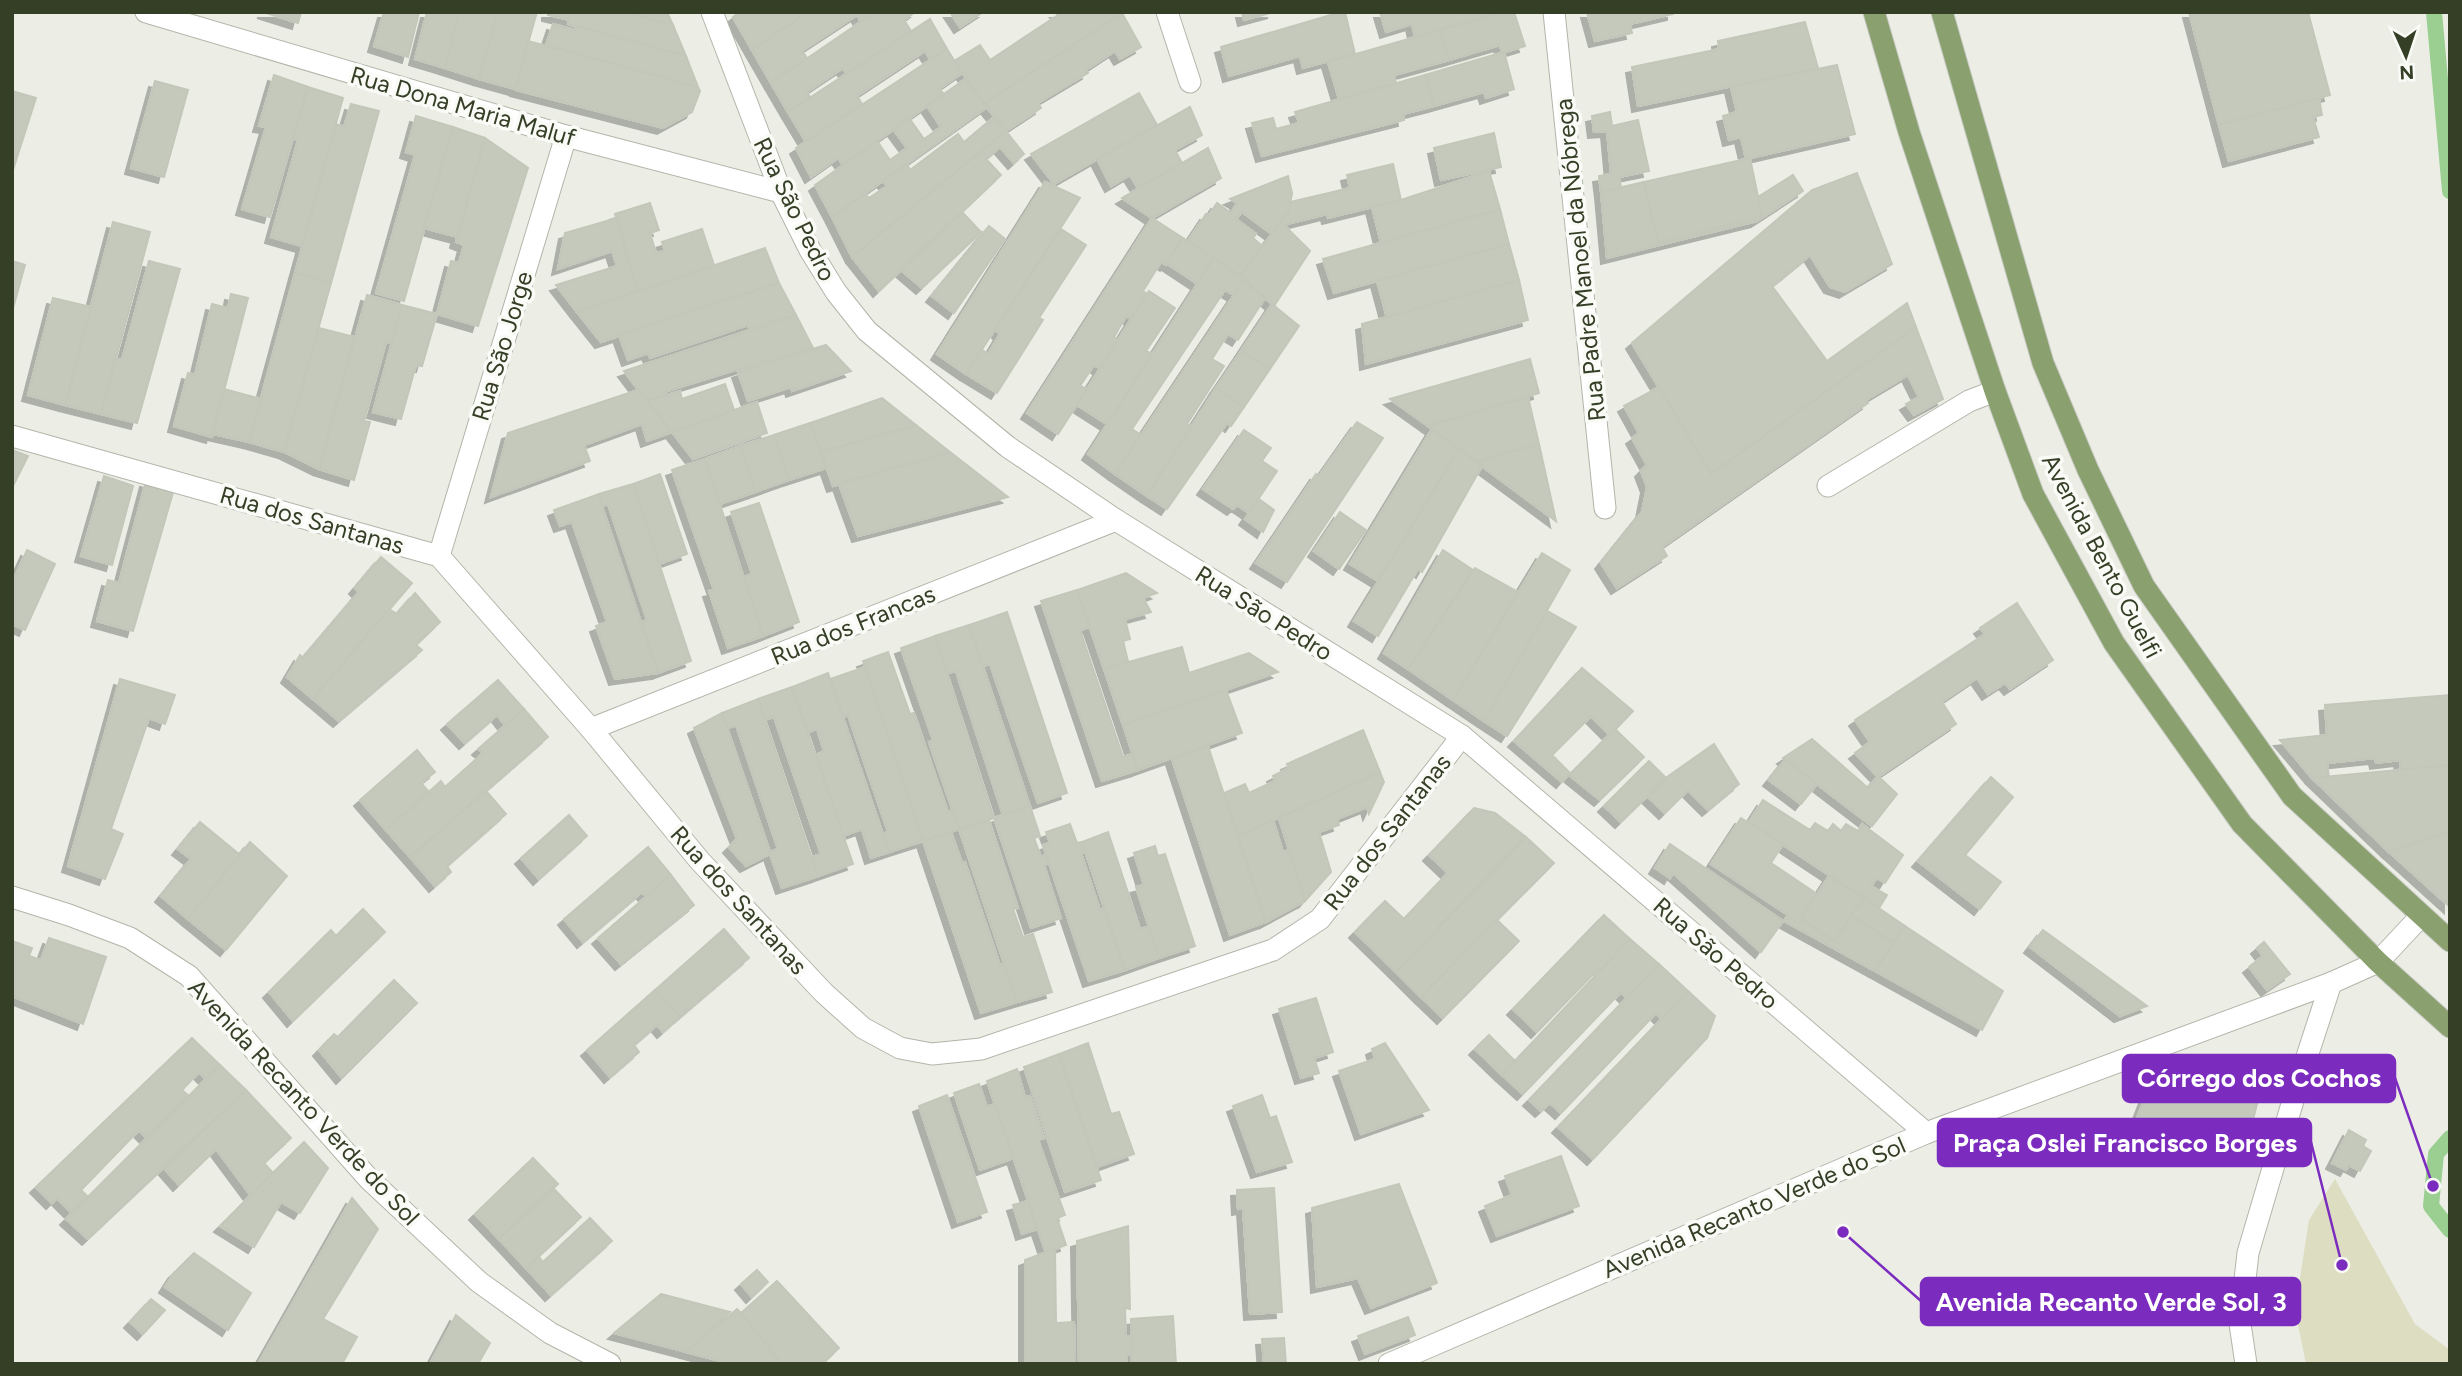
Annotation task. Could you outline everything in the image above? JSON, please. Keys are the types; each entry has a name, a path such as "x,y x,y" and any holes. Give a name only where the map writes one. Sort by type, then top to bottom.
{"main road":[{"name":"Avenida Bento Guelfi","path":"1874,12 1909,132 1995,391 2033,494 2114,643 2242,824 2378,962 2450,1027"},
{"name":"Avenida Bento Guelfi","path":"1942,12 2043,363 2088,470 2144,586 2292,796 2450,942"}],"street":[{"name":"Rua Dona Maria Maluf","path":"146,12 566,136 781,192"},
{"name":"Rua São Pedro","path":"712,12 781,192 836,292 867,331 1008,447 1116,520 1462,736 1926,1133"},
{"path":"1167,12 1190,82"},
{"name":"Rua Padre Manoel da Nóbrega","path":"1554,12 1605,508"},
{"name":"Rua São Jorge","path":"439,556 566,136"},
{"path":"1828,486 1969,401 1995,391"},
{"name":"Rua dos Santanas","path":"12,436 439,556 591,729 700,861 824,993 863,1028 900,1048 932,1054 981,1049 1273,950 1320,919 1462,736"},
{"name":"Rua dos Francas","path":"591,729 1116,520"},
{"name":"Avenida Recanto Verde do Sol","path":"12,897 130,938 189,976 369,1179 479,1282 550,1333 610,1364"},
{"name":"Avenida Recanto Verde do Sol","path":"1389,1364 1926,1133 2330,983 2378,962 2421,916"},
{"path":"2246,1364 2240,1324 2248,1254 2330,983"}],"green space":[{"path":"2335,1179 2415,1324 2450,1350 2450,1364 2306,1364 2295,1310 2309,1220"}],"building":[{"path":"263,12 301,12 298,23"},
{"path":"384,12 419,12 408,57 374,46"},
{"path":"427,12 459,12 445,68 415,59"},
{"path":"459,12 498,12 479,79 445,68"},
{"path":"498,12 537,12 515,89 479,79"},
{"path":"548,12 627,12 673,25 686,56 568,24 569,20 548,15"},
{"path":"627,12 667,12 673,25"},
{"path":"740,12 808,12 752,50 733,17"},
{"path":"808,12 875,12 861,22 857,15 802,51 807,58 771,83 752,50"},
{"path":"875,12 915,12 904,20 911,31 846,74 843,68 807,92 810,97 788,112 771,83"},
{"path":"950,12 983,12 960,27"},
{"path":"1056,12 1123,12 984,104 954,61 980,45 990,60 1058,15"},
{"path":"1242,12 1274,12 1244,20"},
{"path":"1345,12 1355,54 1303,68 1300,56 1229,76 1221,47"},
{"path":"1380,12 1504,12 1415,37 1412,24 1386,32"},
{"path":"1504,12 1514,12 1525,46 1502,53 1500,45 1449,60 1440,30"},
{"path":"1587,12 1673,14 1630,24 1632,33 1595,41"},
{"path":"2189,12 2308,12 2330,95 2219,125"},
{"path":"1122,13 1141,47 1120,59 1115,51 1086,70 1088,73 1038,103 1041,108 1006,131 984,104"},
{"path":"930,19 947,49 930,59 925,51 857,96 862,104 806,142 788,112"},
{"path":"1805,22 1818,68 1638,106 1632,67 1719,49 1718,41"},
{"path":"553,24 575,30 576,26 686,56 698,87 546,45"},
{"path":"1440,30 1449,60 1394,75 1396,83 1339,99 1328,62"},
{"path":"528,41 698,87 700,91 692,112 663,128 516,90"},
{"path":"947,49 962,73 939,89 944,94 843,165 838,158 811,177 796,148"},
{"path":"1504,52 1514,89 1486,98 1484,92 1434,106 1425,75"},
{"path":"1837,65 1855,134 1746,159 1741,137 1729,140 1723,116 1737,112 1731,87"},
{"path":"274,75 308,87 270,217 242,209 266,127 259,126"},
{"path":"1425,75 1434,106 1403,114 1404,120 1262,156 1252,123 1273,118 1276,129 1299,123 1295,112"},
{"path":"965,79 987,107 832,217 815,185 877,141 890,160 907,148 893,129 909,118 924,139 941,127 927,106"},
{"path":"155,81 188,90 164,177 131,168"},
{"path":"308,87 343,98 302,246 271,237 298,140 293,138"},
{"path":"12,91 36,98 12,173"},
{"path":"1139,93 1157,125 1054,184 1031,154"},
{"path":"2319,98 2322,115 2313,117 2319,137 2229,161 2219,125"},
{"path":"351,104 379,111 331,283 295,273 336,124 344,127"},
{"path":"1190,107 1202,135 1175,150 1182,163 1138,188 1130,175 1111,186 1097,159"},
{"path":"1610,112 1612,126 1638,120 1649,171 1619,177 1621,187 1601,192 1599,176 1611,174 1607,131 1594,132 1592,116"},
{"path":"416,116 453,127 404,301 376,293 415,155 406,152"},
{"path":"994,117 1006,131 852,257 832,217 865,194 869,198 887,186 883,181 907,164 910,170 958,134 964,142"},
{"path":"453,127 485,138 458,237 424,228"},
{"path":"1006,131 1024,154 1014,163 1000,147 986,159 1001,175 879,291 852,257"},
{"path":"1494,133 1501,167 1441,180 1434,148"},
{"path":"485,138 528,168 478,326 437,314 451,261 459,263 464,245 456,242"},
{"path":"1208,148 1221,178 1152,218 1122,198"},
{"path":"1750,158 1762,216 1658,243 1644,182"},
{"path":"1393,164 1401,200 1328,218 1327,214 1283,225 1281,222 1289,210 1290,202 1350,188 1347,175"},
{"path":"1489,171 1500,209 1381,243 1372,207"},
{"path":"1857,173 1892,264 1845,292 1830,287 1810,255 1772,286 1827,361 1907,303 1916,327 1711,474 1632,343 1812,190"},
{"path":"1793,175 1803,191 1757,221 1607,258 1601,192 1644,182 1658,243 1762,216 1758,197"},
{"path":"1288,176 1292,193 1289,210 1272,234 1242,212 1236,219 1256,234 1253,238 1262,246 1240,276 1188,241 1217,203 1231,213 1237,203 1230,199"},
{"path":"1045,182 1080,198 966,374 937,354"},
{"path":"650,203 659,230 650,233 656,253 665,251 662,242 702,229 714,265 637,291 615,214"},
{"path":"1500,209 1509,244 1334,293 1323,259"},
{"path":"962,212 981,232 922,288 901,270"},
{"path":"617,218 637,291 577,312 556,285 617,266 612,251 558,269 565,233"},
{"path":"1152,218 1183,238 1166,265 1161,262 1143,291 1147,294 1131,319 1126,316 1114,337 1118,340 1100,369 1094,365 1080,386 1087,389 1058,434 1027,413"},
{"path":"113,222 150,232 101,414 65,405"},
{"path":"1281,222 1310,251 1274,306 1240,276"},
{"path":"989,226 1005,239 954,313 932,296"},
{"path":"1061,229 1086,245 1039,318 1043,320 997,393 966,374 981,349 988,354 1000,334 995,329"},
{"path":"1183,238 1214,258 1198,284 1166,263"},
{"path":"1509,244 1519,280 1387,318 1377,281"},
{"path":"765,248 779,283 601,342 577,312"},
{"path":"1214,258 1245,279 1234,295 1225,290 1132,429 1141,435 1115,474 1088,454"},
{"path":"12,261 25,265 12,312"},
{"path":"149,261 180,269 137,423 101,414 116,359 122,360"},
{"path":"295,273 331,283 284,452 249,442"},
{"path":"1244,280 1265,298 1238,340 1228,334 1212,359 1224,366 1187,424 1192,427 1147,496 1115,474"},
{"path":"1519,280 1528,320 1366,364 1362,324"},
{"path":"779,283 796,315 750,331 748,325 650,358 648,353 628,360 619,335"},
{"path":"1149,291 1175,308 1146,351 1152,354 1107,424 1077,405"},
{"path":"231,294 248,298 212,437 174,426 188,373 195,375 212,304 228,308"},
{"path":"367,295 402,305 392,343 386,342 364,421 370,422 354,480 319,469"},
{"path":"53,298 91,307 65,405 28,395"},
{"path":"1272,304 1299,326 1270,369 1241,351"},
{"path":"402,305 437,314 422,366 416,365 401,419 373,412"},
{"path":"796,315 813,348 664,392 665,396 647,401 624,371"},
{"path":"1916,327 1943,399 1914,415 1906,404 1919,397 1908,375 1866,400 1868,403 1662,547 1667,556 1617,588 1601,563 1642,512 1647,487 1641,471 1647,465 1632,438 1639,433 1624,406 1659,387 1711,474"},
{"path":"319,328 354,337 319,469 284,452"},
{"path":"826,345 851,371 792,391 791,387 748,401 738,372"},
{"path":"1241,351 1270,369 1244,407 1216,388"},
{"path":"1530,359 1539,393 1428,426 1390,399"},
{"path":"725,384 734,410 672,432 647,401 680,391 682,399"},
{"path":"1216,388 1244,407 1231,426 1227,423 1167,509 1147,496"},
{"path":"224,389 261,399 249,442 213,434"},
{"path":"638,390 672,432 647,441 642,424 584,445 590,461 491,497 508,433"},
{"path":"1528,397 1539,444 1476,462 1428,426"},
{"path":"882,398 916,425 821,452 810,423"},
{"path":"757,402 767,433 693,459 672,432"},
{"path":"1357,422 1383,438 1287,582 1256,563 1316,474 1319,476"},
{"path":"810,423 826,468 789,480 774,435"},
{"path":"916,425 950,452 833,486 821,452"},
{"path":"1432,429 1459,449 1378,581 1350,564"},
{"path":"1244,430 1271,448 1262,461 1277,471 1249,513 1237,505 1233,509 1203,489"},
{"path":"774,435 789,480 755,492 740,446"},
{"path":"1539,444 1556,521 1476,462"},
{"path":"740,446 755,492 720,504 705,459"},
{"path":"1459,449 1482,466 1422,572 1418,569 1378,636 1354,621"},
{"path":"12,450 28,456 12,488"},
{"path":"950,452 1008,497 858,536 839,484"},
{"path":"705,459 763,636 728,648 709,591 714,590 672,470"},
{"path":"660,474 687,554 659,564 633,484"},
{"path":"104,476 133,486 112,565 81,556"},
{"path":"146,481 174,489 133,631 97,621 108,580 119,583"},
{"path":"633,484 691,661 658,673 641,622 647,620 608,504 602,506 599,494"},
{"path":"599,494 658,673 615,679 596,626 607,622 572,522 560,526 554,510"},
{"path":"1259,499 1274,510 1263,532 1245,519"},
{"path":"759,503 799,622 763,636 744,577 752,574 731,512"},
{"path":"1340,512 1366,530 1339,569 1314,551"},
{"path":"27,550 55,564 25,630 12,624 12,583"},
{"path":"1443,550 1473,570 1408,669 1384,653"},
{"path":"1542,553 1570,570 1484,721 1453,700"},
{"path":"381,557 412,583 313,699 287,677 300,655 303,658 359,592 355,588"},
{"path":"1475,568 1518,592 1453,700 1408,669"},
{"path":"1126,573 1157,593 1143,598 1151,612 1125,619 1130,639 1123,641 1128,661 1104,669 1077,590"},
{"path":"1077,590 1090,627 1080,630 1123,757 1132,754 1138,770 1102,781 1041,601"},
{"path":"415,593 440,622 416,645 422,650 339,721 313,699 389,609 397,614"},
{"path":"2017,603 2053,660 2010,689 2005,683 1988,694 1977,678 1942,702 1956,724 1878,777 1855,753 1870,742 1855,720 1985,634 1980,628"},
{"path":"1547,611 1576,627 1507,736 1484,721"},
{"path":"1007,612 1067,793 1038,803 990,664 983,666 969,625"},
{"path":"969,625 1030,806 1003,815 956,671 947,673 935,636"},
{"path":"935,636 994,818 959,829 929,742 933,740 901,648"},
{"path":"1182,647 1189,673 1249,653 1278,672 1123,725 1104,669"},
{"path":"888,652 910,714 914,713 948,812 953,810 959,829 923,841 863,661"},
{"path":"865,667 923,841 889,852 882,834 888,832 848,715 843,717 830,679"},
{"path":"1582,668 1633,711 1610,735 1591,716 1552,755 1570,773 1562,782 1514,741"},
{"path":"828,673 889,852 871,858 862,829 843,836 816,755 824,751 817,729 808,732 792,687"},
{"path":"120,679 175,695 165,724 149,718 111,829 123,834 105,879 68,866"},
{"path":"498,680 524,709 505,725 497,715 465,743 447,724"},
{"path":"792,687 853,864 818,876 812,857 821,854 774,717 764,720 758,699"},
{"path":"1226,690 1242,733 1138,770 1123,725"},
{"path":"2450,695 2450,765 2401,770 2400,760 2376,763 2375,758 2327,763 2329,777 2312,778 2280,740 2327,735 2325,705"},
{"path":"758,699 818,876 782,888 770,854 778,849 736,725 728,728 722,713"},
{"path":"524,709 548,737 410,857 386,830 441,781 445,787 483,753 478,749"},
{"path":"722,713 770,852 746,866 729,847 737,839 694,728"},
{"path":"1615,729 1644,757 1600,800 1569,775"},
{"path":"1363,730 1380,772 1238,836 1224,793 1245,784 1249,793 1275,781 1273,776 1289,768 1287,764"},
{"path":"1812,739 1868,788 1878,776 1897,794 1872,826 1783,758"},
{"path":"1714,744 1739,784 1708,810 1688,790 1665,813 1647,796 1667,777"},
{"path":"1208,746 1266,922 1230,935 1172,759"},
{"path":"417,750 435,772 421,783 429,792 386,830 360,800"},
{"path":"1785,760 1817,784 1801,804 1769,780"},
{"path":"1649,761 1666,778 1621,822 1604,806"},
{"path":"2450,765 2450,831 2389,852 2312,778"},
{"path":"1380,772 1384,782 1369,814 1367,807 1337,819 1339,825 1319,832 1331,872 1305,901 1279,818"},
{"path":"1991,777 2013,797 1965,855 2001,882 1980,909 1918,861"},
{"path":"486,791 506,814 447,866 451,872 435,886 410,857"},
{"path":"1763,800 1810,830 1815,823 1828,831 1833,824 1841,831 1846,824 1858,831 1862,824 1903,855 1885,883 1877,878 1871,886 1887,895 1879,908 1749,822"},
{"path":"1030,806 1040,836 1034,838 1041,857 1046,855 1049,863 1044,865 1061,918 1031,928 994,818"},
{"path":"1474,808 1495,813 1526,837 1396,972 1355,932 1385,901 1404,919 1448,873 1429,855"},
{"path":"569,815 587,836 539,879 521,858"},
{"path":"1741,818 1783,844 1771,863 1817,894 1801,918 1834,941 1852,915 1894,943 1875,971 1784,921 1788,915 1711,864"},
{"path":"989,820 1018,908 1013,909 1023,937 1033,934 1052,992 1017,1002 959,829"},
{"path":"1273,820 1283,852 1289,850 1305,901 1266,922 1238,836"},
{"path":"200,822 240,855 188,919 161,896 191,859 178,849"},
{"path":"1070,824 1077,843 1082,842 1086,852 1081,853 1100,910 1105,909 1125,970 1089,981 1043,845 1050,843 1046,832"},
{"path":"2450,831 2450,907 2389,852"},
{"path":"951,832 962,863 965,862 1000,965 1004,964 1017,1002 981,1013 923,841"},
{"path":"1108,832 1140,929 1148,927 1159,958 1125,970 1082,842"},
{"path":"1526,837 1554,863 1421,997 1396,972"},
{"path":"250,842 287,876 226,950 188,919"},
{"path":"1670,844 1783,921 1761,952 1673,873 1670,878 1655,868"},
{"path":"1155,846 1158,856 1165,854 1195,946 1159,958 1136,887 1144,885 1134,853"},
{"path":"648,847 671,875 646,897 642,892 583,942 564,919"},
{"path":"671,875 694,905 621,964 598,938"},
{"path":"1829,876 1864,898 1834,941 1801,918"},
{"path":"1864,898 1905,926 1894,943 1852,915"},
{"path":"363,909 385,932 293,1021 269,992 331,930 336,936"},
{"path":"1604,915 1630,939 1537,1032 1513,1009"},
{"path":"1497,920 1519,941 1443,1018 1421,997"},
{"path":"1905,926 2003,991 1982,1030 1875,971"},
{"path":"724,929 749,958 680,1017 655,990"},
{"path":"2043,930 2147,1006 2120,1016 2030,947"},
{"path":"49,938 106,957 83,1024 12,996 12,941 32,948 29,956 41,960"},
{"path":"1630,939 1659,964 1627,998 1621,992 1523,1094 1502,1075"},
{"path":"2264,942 2290,974 2267,990 2249,967 2263,956 2257,948"},
{"path":"1659,964 1688,991 1662,1019 1656,1013 1561,1113 1550,1103 1541,1111 1529,1100"},
{"path":"394,980 417,1003 342,1078 319,1050 334,1034 338,1037"},
{"path":"655,990 680,1017 663,1032 657,1025 634,1045 639,1052 610,1077 587,1050"},
{"path":"1688,991 1715,1016 1707,1038 1593,1159 1558,1127"},
{"path":"1316,998 1333,1052 1314,1058 1319,1073 1301,1078 1279,1009"},
{"path":"1489,1035 1515,1061 1502,1075 1475,1049"},
{"path":"192,1038 220,1065 206,1079 199,1072 182,1090 189,1096 147,1138 139,1130 81,1190 88,1197 72,1213 57,1198 52,1203 36,1187"},
{"path":"1088,1043 1111,1114 1119,1112 1134,1154 1097,1167 1059,1054"},
{"path":"1385,1043 1429,1110 1361,1134 1339,1071 1375,1059 1372,1049"},
{"path":"1059,1054 1101,1180 1065,1192 1024,1067"},
{"path":"220,1065 246,1090 88,1239 66,1219"},
{"path":"1017,1069 1025,1097 1030,1096 1044,1138 1038,1140 1065,1215 1057,1218 1066,1245 1046,1253 987,1081"},
{"path":"979,1084 987,1107 995,1104 1014,1158 980,1170 954,1093"},
{"path":"246,1090 291,1138 264,1163 273,1173 251,1196 216,1149 179,1185 164,1168"},
{"path":"947,1095 987,1212 958,1222 919,1106"},
{"path":"1262,1095 1270,1118 1276,1116 1292,1162 1257,1172 1233,1106"},
{"path":"2146,1095 2258,1100 2243,1159 2205,1151 2137,1118"},
{"path":"2349,1130 2366,1140 2363,1146 2371,1151 2360,1171 2349,1165 2346,1170 2332,1163"},
{"path":"304,1142 328,1168 300,1213 281,1202 254,1247 220,1226"},
{"path":"1561,1156 1579,1206 1497,1236 1485,1206 1512,1195 1505,1176"},
{"path":"533,1158 558,1184 499,1239 475,1214"},
{"path":"1399,1184 1437,1283 1371,1308 1358,1278 1317,1287 1312,1208"},
{"path":"553,1188 581,1217 526,1268 499,1239"},
{"path":"1274,1188 1282,1312 1250,1314 1243,1208 1238,1209 1237,1190"},
{"path":"352,1198 378,1229 323,1319 357,1337 342,1364 258,1364"},
{"path":"1028,1201 1037,1229 1022,1234 1013,1205"},
{"path":"590,1218 612,1241 551,1295 526,1268 539,1257 543,1262"},
{"path":"1128,1226 1130,1309 1125,1308 1126,1336 1132,1336 1132,1355 1127,1355 1127,1364 1079,1364 1077,1241"},
{"path":"1055,1249 1056,1323 1074,1322 1075,1364 1025,1364 1025,1260"},
{"path":"194,1253 251,1293 228,1330 165,1287 174,1273"},
{"path":"757,1270 768,1282 752,1297 741,1284"},
{"path":"777,1281 839,1348 822,1364 782,1364 741,1313"},
{"path":"661,1294 730,1312 686,1352 614,1333"},
{"path":"151,1299 165,1310 143,1334 130,1322"},
{"path":"737,1309 782,1364 732,1364 686,1352"},
{"path":"456,1315 490,1343 478,1364 430,1364"},
{"path":"1173,1316 1176,1364 1132,1364 1131,1319"},
{"path":"1408,1317 1415,1335 1365,1354 1358,1336"},
{"path":"1284,1338 1286,1364 1264,1364 1262,1339"}],"waterway":[{"path":"2434,12 2450,191"},
{"path":"2450,1138 2436,1154 2431,1206 2450,1230"}],"place":[{"name":"Córrego dos Cochos","path":"2433,1186"},
{"name":"Avenida Recanto Verde Sol, 3","path":"1843,1232"},
{"name":"Praça Oslei Francisco Borges","path":"2342,1265"}]}
